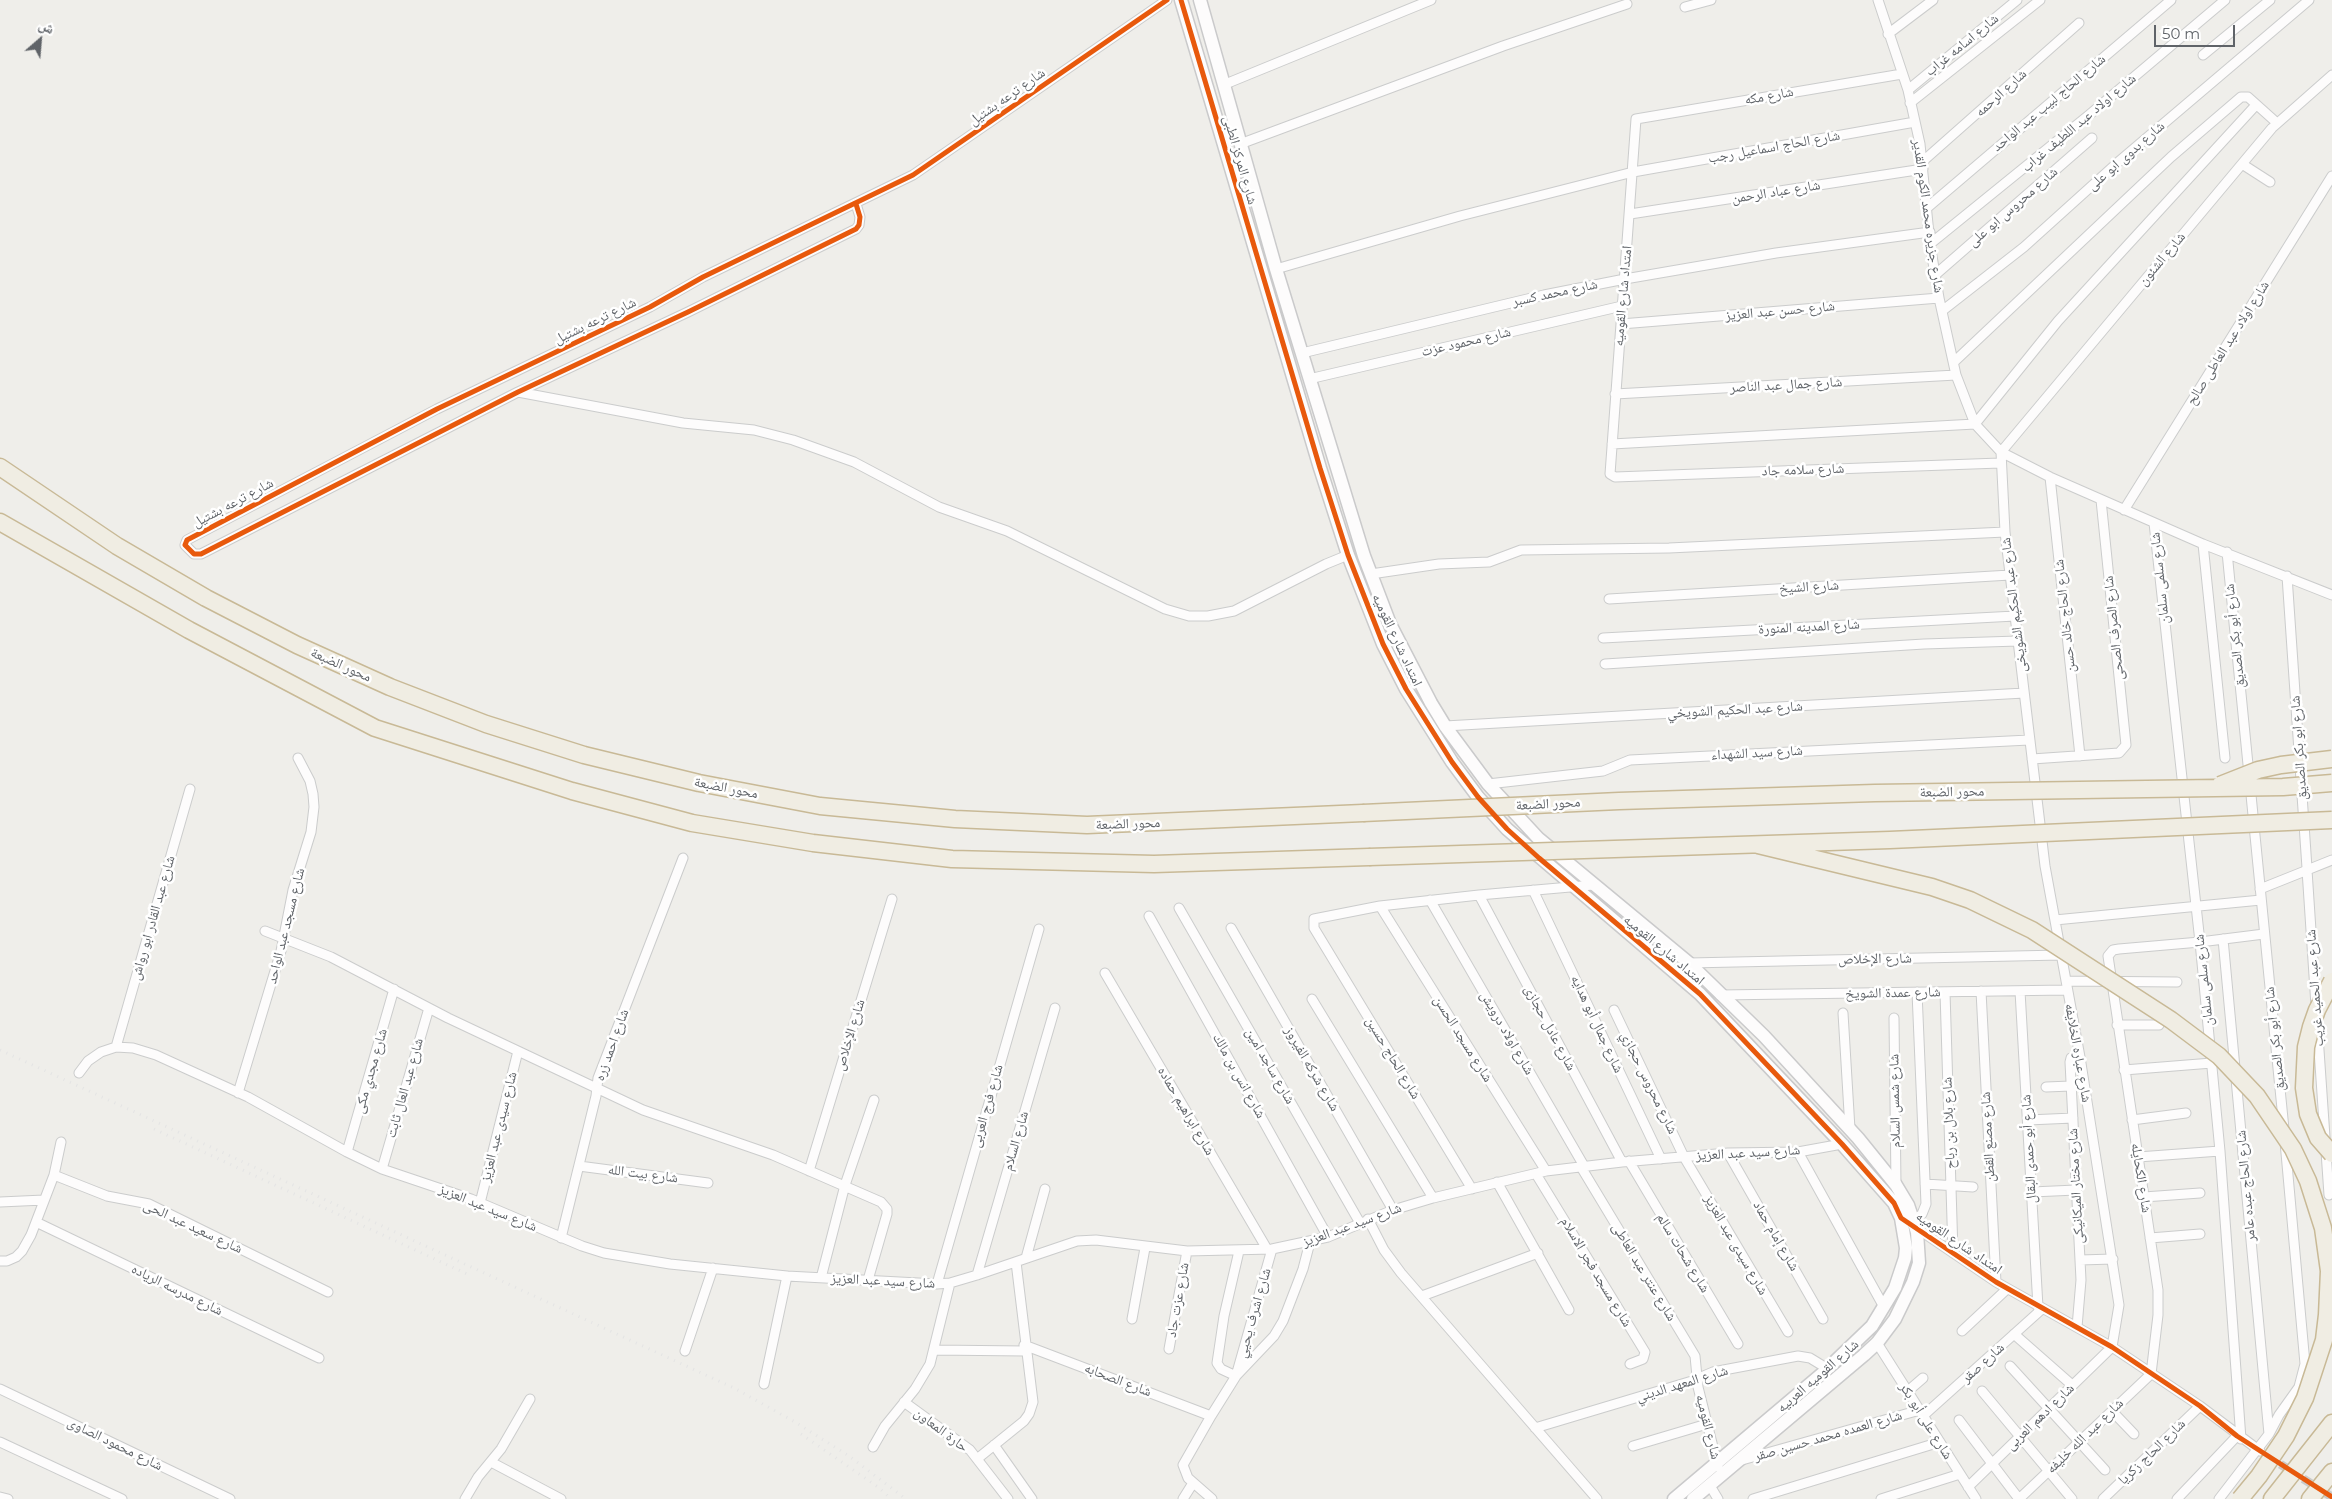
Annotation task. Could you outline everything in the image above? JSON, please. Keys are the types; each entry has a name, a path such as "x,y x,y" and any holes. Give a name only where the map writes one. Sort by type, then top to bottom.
{"highway":[{"name":"محور الضبعة","path":"0,467 117,546 206,598 297,645 390,687 469,717 584,755 699,783 820,806 1021,824 1096,824 1619,801 1865,793 2283,787 2332,783"},
{"path":"0,522 197,635 375,728 572,792 692,823 812,843 962,860 1154,864 1758,845 2332,820"},
{"path":"2213,788 2258,770 2282,765 2332,760"},
{"path":"1758,845 1932,886 1970,900 2025,926 2076,957 2170,1020 2219,1056 2257,1096 2294,1149 2308,1181 2323,1228 2329,1271 2327,1315 2318,1361 2304,1398 2286,1436 2259,1476 2240,1499"},
{"path":"2332,981 2317,1010 2311,1027 2306,1047 2304,1088 2308,1114 2318,1138 2332,1154"},
{"path":"2272,1499 2332,1423"},
{"path":"2310,1499 2332,1472"}],"street":[{"name":"شارع ترعه بشتيل","path":"856,204 860,217 859,225 856,229 688,312 518,392 201,554 194,554 185,546 187,540 437,409 650,307 703,277 913,175 945,155 985,124 1036,92 1077,60 1167,0"},
{"name":"شارع المركز الطبى","path":"1181,0 1278,327"},
{"name":"شارع المركز الطبى","path":"1200,0 1223,86 1302,354"},
{"path":"1223,86 1431,0"},
{"path":"1685,8 1711,0"},
{"path":"1888,34 1933,0"},
{"name":"شارع اسامه غراب","path":"1908,90 2017,0"},
{"path":"1910,103 2040,0"},
{"name":"شارع الحاج لبيب عبد الواحد","path":"1928,207 2172,0"},
{"name":"شارع اولاد عبد اللطيف غراب","path":"1930,244 2089,115 2225,0"},
{"path":"2203,55 2270,0"},
{"name":"شارع بدوى ابو على","path":"1942,311 2024,247 2116,164 2309,0"},
{"name":"شارع جزيره محمد الكوم القدير","path":"1880,1 1888,34 1908,90 1923,166 1930,244 1939,298 1955,361 1956,375 1975,424 2001,452 2050,477 2202,544 2227,552 2332,595"},
{"path":"1240,144 1503,46 1626,4"},
{"name":"شارع الرحمه","path":"1923,166 2079,23"},
{"name":"شارع مكه","path":"1636,119 1902,74"},
{"name":"شارع الشئون","path":"2001,452 2277,123 2332,75"},
{"path":"1955,361 2165,163 2241,97 2248,97 2277,123"},
{"path":"1612,444 1975,424 2058,321 2256,105"},
{"name":"امتداد شارع القوميه","path":"1610,472 1636,119"},
{"name":"شارع الحاج اسماعيل رجب","path":"1276,269 1460,216 1632,172 1915,122"},
{"name":"شارع محروس ابو على","path":"1935,275 2092,138"},
{"path":"2242,164 2270,182"},
{"name":"شارع عباد الرحمن","path":"1630,214 1923,166"},
{"name":"شارع اولاد عبد العاطى صالح","path":"2124,510 2332,176"},
{"name":"شارع محمد كسبر","path":"1302,354 1544,295 1625,279 1776,253 1930,232"},
{"name":"شارع حسن عبد العزيز","path":"1620,324 1939,298"},
{"name":"شارع محمود عزت","path":"1309,378 1622,306"},
{"name":"امتداد شارع القوميه","path":"1278,327 1348,556 1375,626 1394,667 1419,711 1452,762 1478,797 1507,829 1700,994 1842,1144 1910,1222 2007,1289 2112,1347 2200,1406 2258,1450"},
{"name":"امتداد شارع القوميه","path":"1302,354 1380,602 1402,651 1445,726 1488,784 1538,838 1689,963 1764,1036 1850,1130 1896,1184 1908,1205 1910,1222"},
{"name":"شارع جمال عبد الناصر","path":"1615,394 1956,375"},
{"path":"518,392 646,417 716,428 754,430 793,440 854,462 939,507 1007,531 1157,605 1175,613 1189,616 1218,615 1234,611 1326,564 1348,556"},
{"name":"شارع عبد الحكيم الشويخى","path":"2001,452 2000,463 2005,532 2032,759"},
{"name":"شارع سلامه جاد","path":"1610,472 1615,477 2000,463"},
{"name":"شارع الحاج خالد حسن","path":"2050,477 2080,756"},
{"name":"شارع الصرف الصحى","path":"2080,756 2119,753 2123,752 2126,745 2101,500"},
{"name":"شارع سلمى سلمان","path":"2154,523 2212,1063 2220,1151 2239,1437"},
{"path":"1371,574 1439,564 1489,562 1521,550 1669,548 2005,532"},
{"path":"2202,544 2225,758"},
{"name":"شارع أبو بكر الصديق","path":"2219,1499 2258,1450 2299,1387 2306,1356 2227,552"},
{"name":"شارع الشيخ","path":"1609,599 2010,575"},
{"name":"شارع ابو بكر الصديق","path":"2287,576 2307,870"},
{"name":"شارع المدينه المنورة","path":"1603,638 2015,616"},
{"path":"1605,664 1914,645 2018,641"},
{"name":"شارع عبد الحكيم الشويخي","path":"1445,726 2024,693"},
{"name":"شارع سيد الشهداء","path":"1488,784 1603,771 1630,760 2029,740"},
{"path":"2032,759 2080,756"},
{"name":"شارع مسجد عبد الواحد","path":"238,1093 284,938 293,890 314,819 310,781 298,758"},
{"name":"شارع عباره الخلايفه","path":"2032,759 2045,866 2080,1057 2113,1259 2119,1305 2112,1347"},
{"name":"شارع عبد القادر ابو رواش","path":"116,1047 190,789"},
{"name":"شارع احمد زره","path":"561,1238 598,1078 683,858"},
{"path":"2260,889 2332,860"},
{"name":"شارع عبد الحميد غريب","path":"2307,870 2329,1195"},
{"path":"1380,906 1593,885"},
{"name":"شارع جمال أبو هدايه","path":"1533,890 1661,1159"},
{"name":"شارع عادل حجازى","path":"1479,895 1625,1162"},
{"name":"شارع الإخلاص","path":"809,1171 892,899"},
{"name":"شارع اولاد درويش","path":"1430,900 1582,1166"},
{"path":"2055,920 2261,900"},
{"name":"شارع الحاج حسين","path":"1380,906 1319,917 1314,919 1314,928 1472,1189"},
{"name":"شارع مسجد الحسن","path":"1380,906 1546,1172"},
{"name":"شارع ساجد امين","path":"1179,908 1364,1221"},
{"name":"شارع انس بن مالك","path":"1149,916 1328,1237"},
{"name":"شارع شركه الفيروز","path":"1231,928 1393,1210"},
{"name":"شارع فرج العربى","path":"937,1284 1039,929"},
{"path":"265,931 330,957 429,1008 663,1118 762,1152 845,1185 881,1202 887,1214 868,1280"},
{"name":"شارع الكحايله","path":"2151,1374 2159,1304 2108,956 2113,950 2264,934"},
{"name":"شارع الحاج عبده عامر","path":"2223,939 2269,1434"},
{"name":"شارع الإخلاص","path":"1689,963 2061,955"},
{"name":"شارع ابراهيم حماده","path":"1105,973 1269,1249"},
{"name":"شارع عمدة الشويخ","path":"1720,995 2020,991 2111,982 2177,982"},
{"name":"شارع مجدي مكى","path":"347,1152 394,989"},
{"name":"شارع مصنع القطن","path":"1981,991 1996,1282"},
{"name":"شارع أبو حمدى البقال","path":"2020,991 2040,1308"},
{"path":"1910,1222 1922,1214 1925,1208 1918,992"},
{"name":"شارع بلال بن رباح","path":"1945,992 1953,1253"},
{"path":"1312,999 1433,1198"},
{"name":"شارع عبد العال ثابت","path":"382,1169 429,1008"},
{"name":"شارع السلام","path":"978,1275 1055,1008"},
{"name":"شارع محروس حجازي","path":"1614,1010 1684,1157"},
{"path":"1843,1013 1850,1130"},
{"name":"شارع شمس السلام","path":"1894,1018 1896,1184"},
{"path":"2117,1025 2159,1024"},
{"path":"79,1073 88,1061 101,1052 116,1047"},
{"name":"شارع سيد عبد العزيز","path":"116,1047 133,1048 156,1055 238,1093 382,1169 480,1203 561,1238 604,1253 713,1268 821,1278 937,1284 950,1283 1077,1241 1096,1240 1144,1248 1187,1251 1269,1249 1328,1237 1393,1210 1433,1198 1546,1172 1582,1166 1728,1153 1798,1152 1842,1144"},
{"name":"شارع سيدى عبد العزيز","path":"480,1203 518,1051"},
{"name":"شارع مختار الميكانيكى","path":"2080,1057 2070,1060 2080,1260 2113,1259"},
{"path":"2124,1070 2212,1063"},
{"path":"2046,1087 2071,1086"},
{"path":"821,1278 845,1185 874,1100"},
{"path":"2132,1120 2186,1113"},
{"path":"2028,1120 2072,1118"},
{"path":"0,1261 7,1261 16,1257 22,1251 36,1222 54,1175 61,1142"},
{"path":"2138,1157 2220,1151"},
{"path":"1798,1152 1884,1307"},
{"name":"شارع إمام حماد","path":"1728,1153 1823,1318"},
{"name":"شارع سيدى عبد العزيز","path":"1684,1157 1788,1332"},
{"name":"شارع شحات سالم","path":"1625,1162 1738,1344"},
{"name":"شارع بيت الله","path":"579,1166 708,1183"},
{"name":"شارع عنتر عبد العاطى","path":"1582,1166 1695,1356 1698,1380"},
{"name":"شارع مسجد فجر الاسلام","path":"1536,1174 1645,1352 1643,1360 1630,1364"},
{"name":"شارع سعيد عبد الحى","path":"54,1175 107,1196 149,1204 328,1292"},
{"path":"1496,1182 1569,1310"},
{"path":"1925,1184 1973,1187"},
{"path":"1026,1258 1045,1189"},
{"path":"2032,1192 2076,1190"},
{"path":"2144,1197 2200,1193"},
{"path":"0,1202 44,1200"},
{"path":"1364,1221 1401,1273 1597,1499"},
{"name":"شارع مدرسه الرياده","path":"36,1222 319,1358"},
{"name":"شارع القوميه العربيه","path":"1674,1499 1718,1469 1828,1369 1872,1326 1895,1288 1905,1258 1910,1222"},
{"name":"شارع القوميه العربيه","path":"1692,1499 1709,1484 1718,1469 1736,1462 1877,1343 1896,1318 1913,1282 1919,1263 1919,1250 1910,1222"},
{"path":"2150,1238 2200,1234"},
{"path":"1212,1499 1193,1483 1184,1472 1183,1465 1236,1376 1274,1336 1294,1296 1310,1242"},
{"path":"1132,1319 1144,1248"},
{"name":"شارع اشرف يحيي","path":"1236,1376 1269,1249"},
{"name":"شارع عزت جاد","path":"1169,1349 1187,1251"},
{"path":"1236,1376 1221,1369 1217,1363 1224,1316 1239,1251"},
{"path":"1422,1296 1538,1253"},
{"path":"2077,1327 2081,1287 2080,1260"},
{"path":"1008,1499 977,1459 1024,1421 1029,1414 1033,1402 1016,1262"},
{"path":"685,1351 713,1268"},
{"path":"764,1384 787,1276"},
{"path":"874,1447 885,1426 924,1378 934,1350 950,1283"},
{"path":"1962,1331 2007,1289"},
{"name":"شارع صقر","path":"1922,1413 2014,1334 2040,1308"},
{"path":"2014,1334 2072,1385"},
{"name":"شارع على أبو بكر","path":"1877,1343 1976,1499"},
{"name":"شارع ادهم العربى","path":"1968,1487 2112,1347"},
{"path":"934,1350 1025,1348"},
{"name":"شارع الصحابه","path":"1025,1348 1211,1416"},
{"name":"شارع المعهد الديني","path":"1535,1428 1698,1380 1713,1372 1798,1356 1810,1358 1828,1369"},
{"path":"2010,1366 2105,1470"},
{"name":"شارع عبد الله خليفه","path":"2019,1499 2151,1374"},
{"path":"1908,1391 1923,1378"},
{"name":"شارع القوميه","path":"1698,1380 1718,1469"},
{"name":"شارع محمود الصاوى","path":"0,1389 230,1499"},
{"path":"1982,1391 2072,1499"},
{"path":"465,1499 478,1477 491,1462 530,1399"},
{"name":"حارة المعاون","path":"904,1402 957,1440 977,1459"},
{"name":"شارع الحاج زكريا","path":"2103,1499 2200,1406"},
{"path":"2112,1411 2134,1434"},
{"name":"شارع العمده محمد حسين صقر","path":"1736,1462 1922,1413"},
{"path":"1959,1420 2019,1499"},
{"path":"1633,1446 1707,1424"},
{"path":"2177,1499 2239,1437"},
{"path":"0,1442 122,1499"},
{"path":"1752,1499 1940,1442"},
{"path":"994,1444 1032,1499"},
{"path":"491,1462 561,1499"},
{"path":"1881,1499 1960,1474"},
{"path":"1183,1499 1193,1483"},
{"path":"1709,1484 1718,1499"},
{"path":"0,1497 8,1499"}],"tunnel":[{"path":"2269,1457 2332,1497"}],"railway":[{"path":"0,1050 734,1388 795,1422 849,1456 906,1499"},
{"path":"154,1129 467,1274"},
{"path":"801,1434 878,1487 891,1499"}],"cycle path":[{"path":"856,204 860,217 859,225 856,229 688,312 518,392 201,554 194,554 185,545 187,540 437,409 650,307 703,277 913,175 1167,0"},
{"path":"1181,0 1320,468 1348,555 1383,644 1406,689 1452,762 1478,797 1507,829 1539,858 1700,994 1842,1144 1894,1203 1901,1218 1996,1282 2112,1347 2200,1406 2237,1436 2332,1497"}]}
